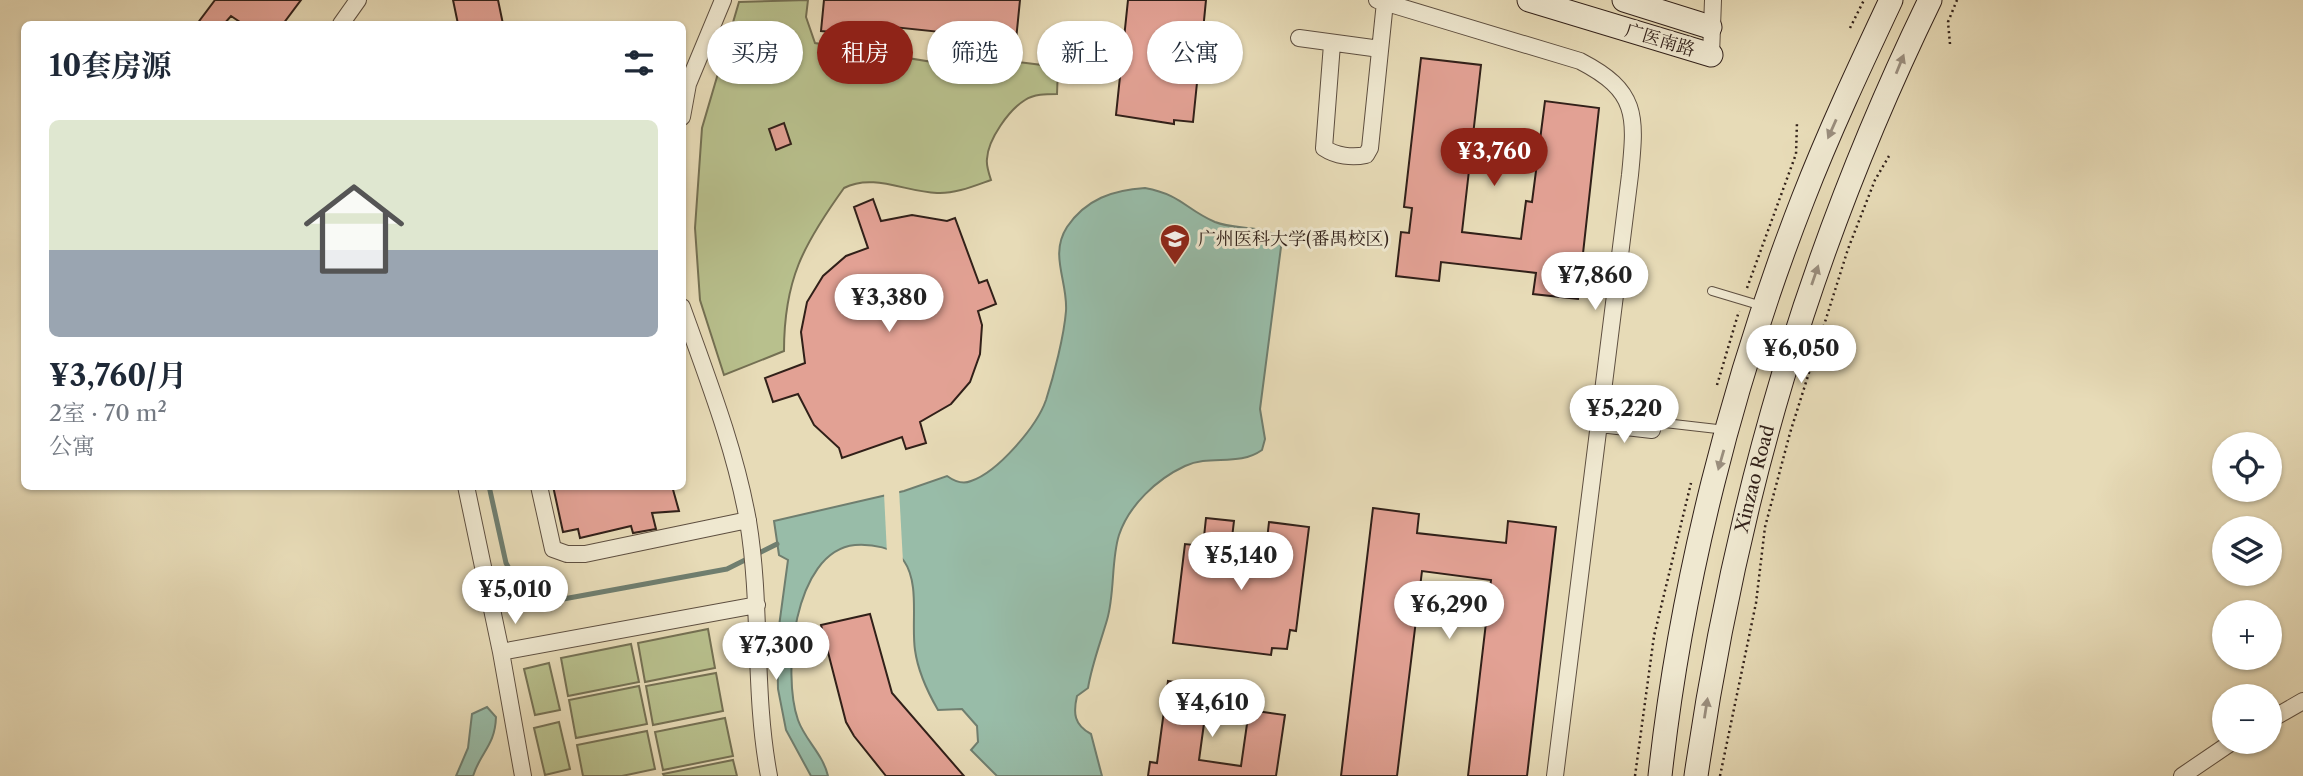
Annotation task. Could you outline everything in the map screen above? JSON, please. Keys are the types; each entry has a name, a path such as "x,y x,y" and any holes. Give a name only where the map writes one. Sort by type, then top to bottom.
{"main road":[{"name":"广医南路","path":"1529,0 1711,55"},
{"name":"广医南路","path":"1624,0 1710,27"},
{"name":"Xinzao Road","path":"1660,776 1684,620 1729,430 1765,307 1826,143 1891,0"},
{"name":"Xinzao Road","path":"1696,776 1723,610 1772,405 1843,196 1930,0"}],"street":[{"path":"343,21 358,0"},
{"path":"686,95 688,84 723,0"},
{"path":"1711,55 1713,0"},
{"path":"1332,44 1324,148 1331,153 1356,157 1366,155 1370,148 1380,49 1381,1 1580,61 1609,76 1628,101 1634,134 1555,776"},
{"path":"1299,38 1380,49"},
{"path":"686,318 725,429 748,520 757,598 758,699 769,776"},
{"path":"1600,424 1654,426"},
{"path":"467,490 501,652 523,776"},
{"path":"540,490 553,548 567,554 585,554 748,520"},
{"path":"501,652 757,598"},
{"path":"2282,713 2303,701"},
{"path":"2182,776 2214,754"}],"lane":[{"path":"1712,291 1765,307"},
{"path":"1654,426 1729,430"}],"path":[{"path":"1850,28 1864,0"},
{"path":"1950,44 1948,22 1957,0"},
{"path":"1746,291 1796,154 1797,122"},
{"path":"1720,776 1756,603 1765,527 1787,444 1848,249 1875,180 1889,156"},
{"path":"1720,376 1740,309"},
{"path":"1634,776 1656,624 1692,480"}],"shaded area":[{"path":"808,0 806,17 817,43 817,84 913,84 913,59 927,61 927,84 1023,84 1023,63 1037,64 1037,84 1057,84 1057,94 1029,98 1006,118 988,151 987,164 991,180 944,193 866,182 844,188 807,246 792,283 784,351 724,375 700,300 695,228 702,128 715,84 803,84 803,21 733,21 739,2"},
{"path":"1145,188 1167,194 1215,222 1272,233 1279,237 1281,247 1260,409 1265,439 1262,450 1243,458 1205,461 1175,471 1137,503 1119,535 1107,620 1088,688 1077,696 1075,708 1078,723 1091,734 1102,776 997,776 971,750 978,742 977,726 962,709 938,710 923,681 915,650 912,581 904,561 889,550 855,545 834,552 818,569 806,591 797,618 791,675 793,700 801,727 826,768 828,776 811,776 786,730 778,689 777,641 788,560 779,555 774,521 904,491 947,476 964,483 993,468 1025,435 1046,400 1061,344 1066,311 1059,258 1062,237 1067,227 1083,209 1101,198 1122,191"},
{"path":"708,629 715,668 645,682 638,643"},
{"path":"631,644 639,682 568,696 561,658"},
{"path":"549,663 560,710 535,715 524,669"},
{"path":"716,673 723,711 653,725 646,686"},
{"path":"639,686 647,724 576,738 569,700"},
{"path":"487,707 496,717 490,742 473,776 456,776 468,748 472,714"},
{"path":"725,718 733,756 663,770 655,732"},
{"path":"559,722 570,769 545,775 534,728"},
{"path":"647,731 655,769 622,776 583,776 577,745"},
{"path":"733,760 737,776 663,774"}],"pier":[{"path":"899,489 903,562 887,554 884,493"}],"building":[{"path":"215,0 301,0 285,21 238,21 231,16 227,21 199,21"},
{"path":"453,0 498,0 502,21 457,21"},
{"path":"824,0 1020,0 1018,21 927,21 927,31 913,29 913,21 822,21"},
{"path":"1128,0 1206,0 1204,21 1147,21 1147,84 1197,84 1193,122 1174,120 1174,124 1116,115 1119,84 1133,84 1133,21 1126,21"},
{"path":"1421,58 1481,65 1462,232 1521,239 1526,201 1532,202 1545,101 1599,108 1578,299 1533,294 1536,273 1441,262 1439,281 1396,276 1401,232 1409,233 1412,208 1404,207"},
{"path":"784,123 791,144 776,150 769,129"},
{"path":"873,199 881,221 912,215 947,221 955,218 979,283 987,280 996,304 978,311 982,325 980,354 970,382 951,404 920,422 926,443 906,449 902,437 842,458 839,448 814,425 798,394 773,402 765,378 805,363 801,332 807,302 823,276 846,256 868,248 854,207"},
{"path":"554,490 673,490 679,511 652,513 656,529 633,533 631,526 580,538 578,529 563,532"},
{"path":"1373,508 1419,514 1417,533 1506,543 1508,521 1556,527 1527,776 1468,776 1491,580 1422,571 1397,776 1341,776"},
{"path":"1206,518 1234,521 1228,571 1263,576 1269,522 1309,527 1296,631 1290,630 1287,649 1272,648 1271,655 1173,643 1185,544 1203,546"},
{"path":"870,614 892,693 964,776 886,776 854,736 846,722 821,625"},
{"path":"1168,681 1209,687 1199,760 1241,766 1249,710 1285,715 1276,776 1148,776 1150,762 1157,763"}],"waterway":[{"path":"490,490 506,563 520,588 547,602 727,569 777,544"}],"place":[{"name":"广州医科大学(番禺校区)","path":"1175,266"}]}
